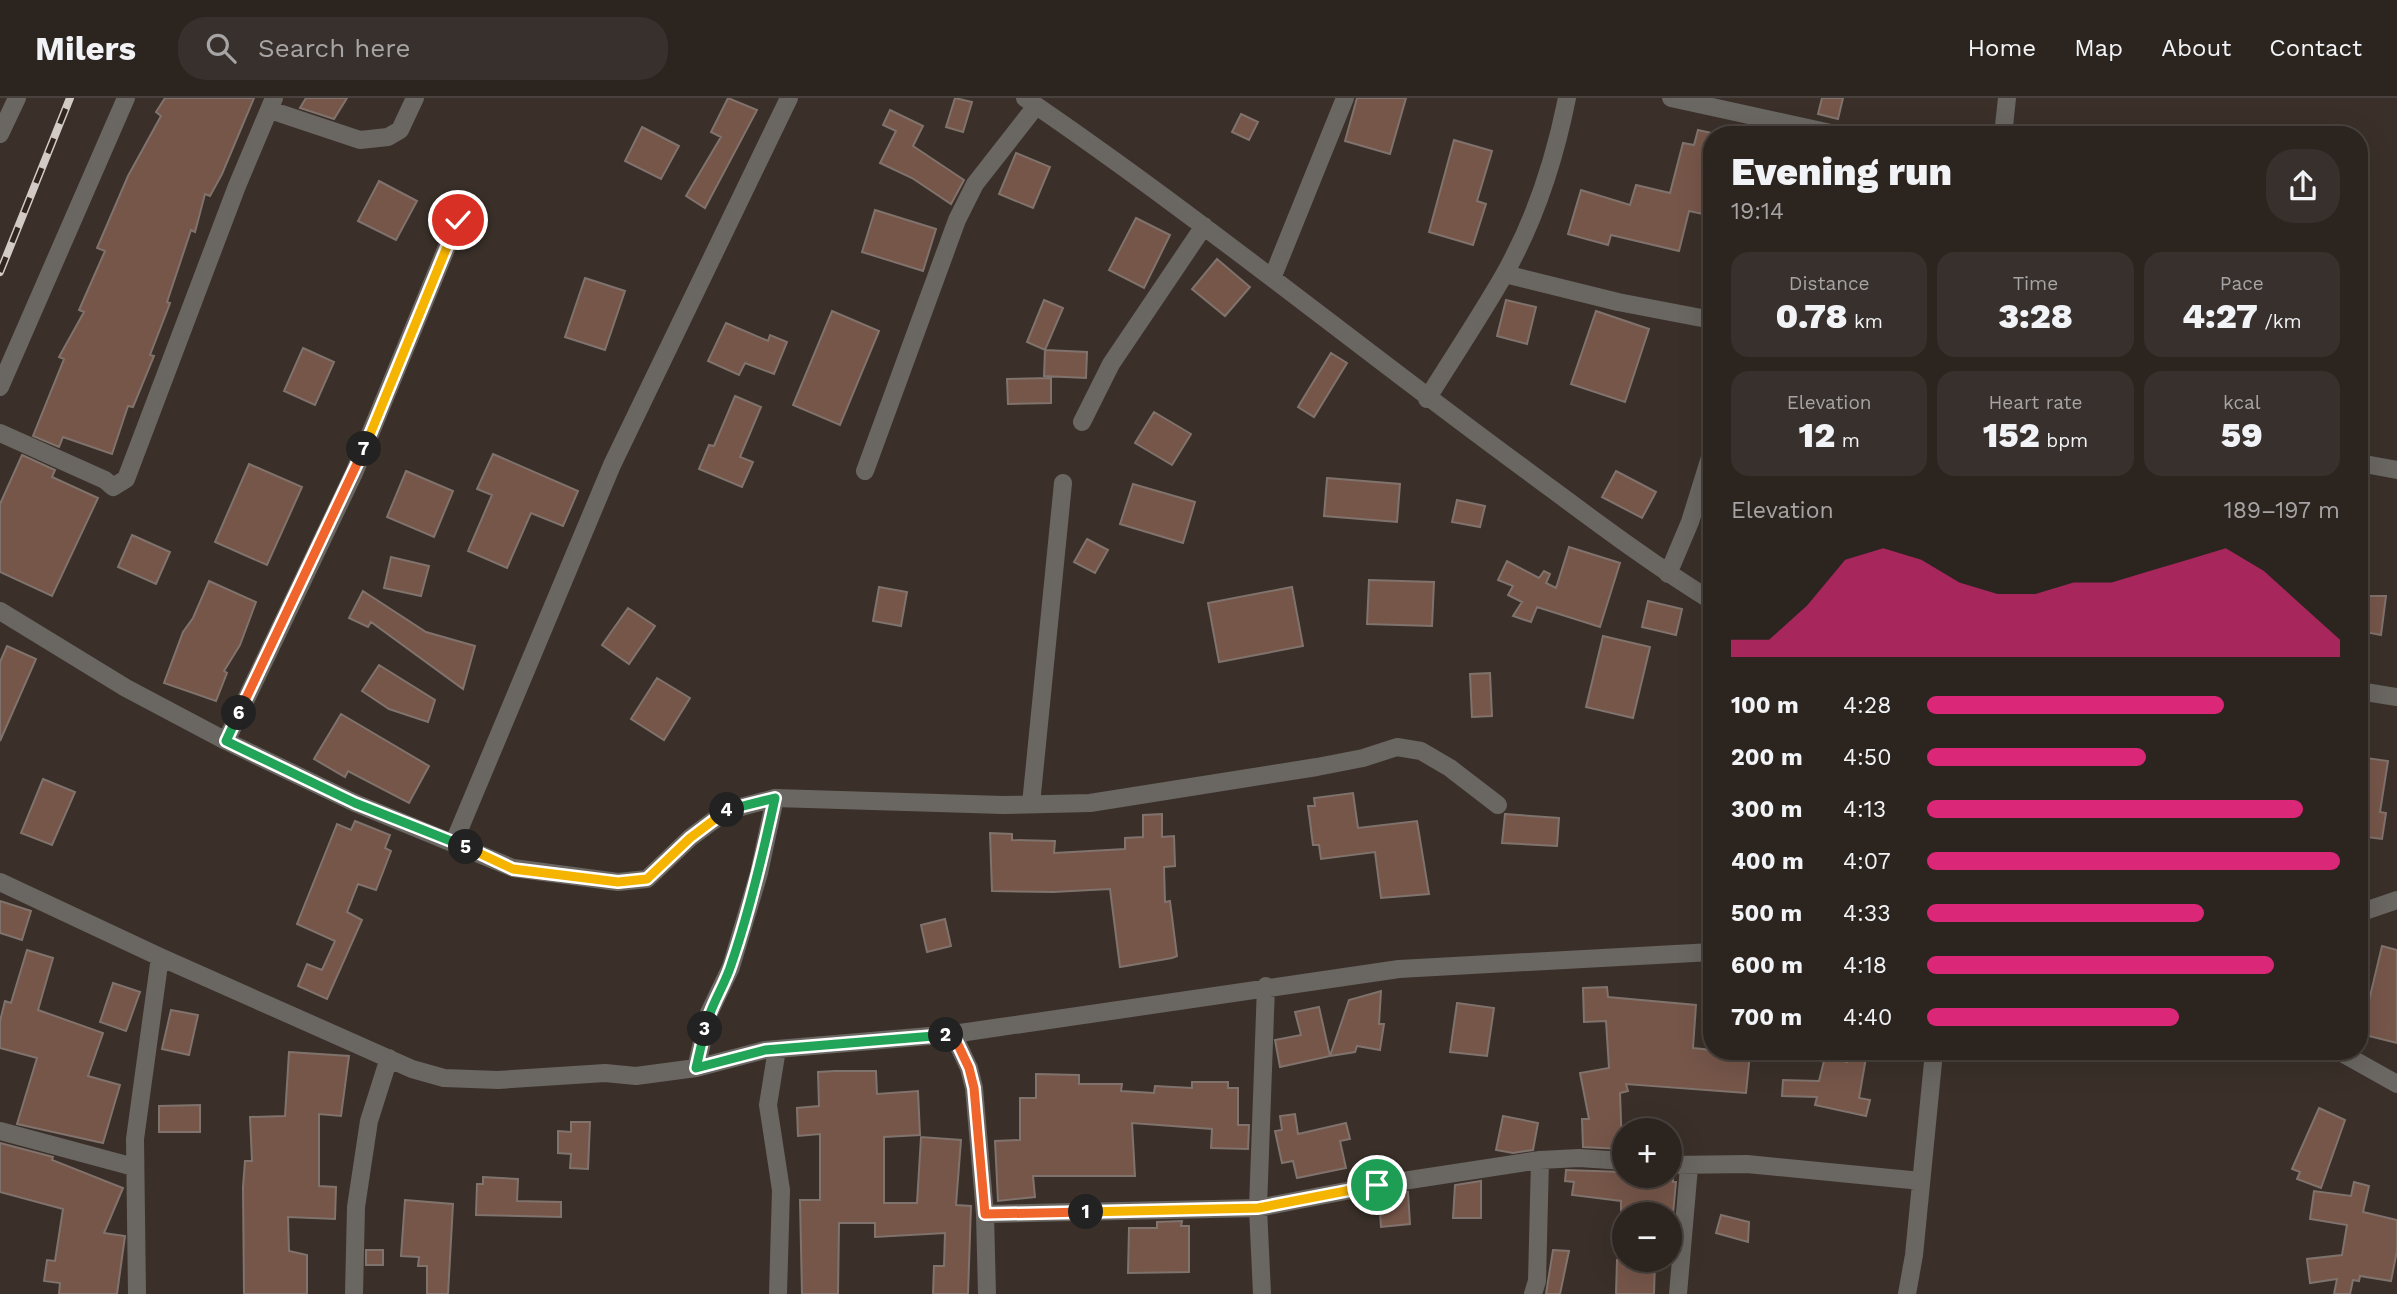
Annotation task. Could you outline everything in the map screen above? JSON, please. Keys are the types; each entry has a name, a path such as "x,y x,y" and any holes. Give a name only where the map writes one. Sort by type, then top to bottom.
{"street":[{"path":"0,134 17,98"},
{"path":"0,386 126,98"},
{"path":"0,433 105,480 113,487 120,486 126,479 232,199 272,104 370,141 400,130 415,98"},
{"path":"454,842 612,465 789,98"},
{"path":"1273,276 1345,98"},
{"path":"1427,398 1505,274 1534,208 1567,98"},
{"path":"1671,98 1744,106 1810,126"},
{"path":"2004,126 2007,98"},
{"path":"865,471 957,220 975,184 1031,102 1273,276 1427,398 1668,574 1703,595"},
{"path":"226,741 354,473 458,220"},
{"path":"1082,422 1111,364 1203,226"},
{"path":"1505,274 1618,302 1703,318"},
{"path":"2368,465 2397,470"},
{"path":"1668,574 1690,522 1703,480"},
{"path":"1031,804 1063,483"},
{"path":"0,611 126,688 226,741 355,803 454,842 513,869 618,882 647,879 690,838 726,811 775,798 1090,803 1317,767 1409,747 1450,768 1497,805"},
{"path":"2368,692 2397,697"},
{"path":"696,1068 709,1013 731,967 760,873 775,798"},
{"path":"0,881 160,957 412,1069 444,1077 498,1080 606,1073 636,1076 696,1068 747,1053 953,1034 1266,986 1399,969 1703,953"},
{"path":"2368,910 2397,900"},
{"path":"137,1294 134,1167 138,1106 160,957"},
{"path":"1262,1294 1258,1208 1266,986"},
{"path":"953,1034 969,1068 974,1088 985,1214 987,1294"},
{"path":"777,1049 768,1105 780,1191 778,1294"},
{"path":"354,1294 358,1195 369,1121 389,1058"},
{"path":"1907,1294 1914,1255 1933,1060"},
{"path":"2354,1060 2397,1084"},
{"path":"0,1131 134,1167"},
{"path":"985,1214 1258,1208 1377,1185 1540,1160 1579,1158 1612,1160"},
{"path":"1533,1294 1537,1281 1540,1160"},
{"path":"1682,1166 1747,1164 1920,1181"},
{"path":"1678,1294 1689,1167"}],"building":[{"path":"165,98 254,98 222,174 210,196 205,194 195,232 191,230 167,302 170,303 150,355 154,356 133,407 128,406 112,454 63,437 59,447 33,436 64,359 59,357 84,312 79,310 105,251 97,248 128,176 161,116 156,112"},
{"path":"306,98 347,98 334,119 300,108"},
{"path":"728,98 757,110 705,208 686,196 721,137 711,132"},
{"path":"955,98 972,102 963,132 946,127"},
{"path":"1357,98 1406,98 1390,154 1345,141"},
{"path":"1822,98 1843,98 1838,119 1818,114"},
{"path":"890,110 923,126 913,146 964,180 951,204 912,178 880,163 896,131 883,125"},
{"path":"1241,114 1258,122 1249,140 1232,132"},
{"path":"642,127 679,146 661,179 625,161"},
{"path":"1698,130 1703,131 1703,214 1689,211 1679,251 1611,235 1608,245 1568,234 1581,190 1630,205 1636,185 1670,193 1683,143 1694,145"},
{"path":"1454,140 1492,151 1477,201 1486,204 1473,245 1429,232"},
{"path":"1016,153 1050,167 1033,208 999,194"},
{"path":"379,181 417,201 396,240 358,221"},
{"path":"875,210 936,229 923,271 862,252"},
{"path":"1136,218 1170,235 1144,288 1109,270"},
{"path":"1217,259 1250,287 1225,316 1192,289"},
{"path":"585,278 625,291 605,350 565,337"},
{"path":"1044,300 1063,308 1045,350 1027,342"},
{"path":"1506,300 1536,307 1527,344 1497,336"},
{"path":"832,311 879,331 840,425 793,405"},
{"path":"1596,311 1649,329 1625,402 1571,384"},
{"path":"726,323 768,341 770,335 787,342 774,374 745,363 739,375 708,361"},
{"path":"303,348 334,362 315,405 284,391"},
{"path":"1045,350 1087,352 1086,378 1044,376"},
{"path":"1331,353 1347,363 1314,417 1298,407"},
{"path":"1051,378 1051,403 1008,404 1007,379"},
{"path":"735,396 761,407 740,457 753,462 742,487 699,469 709,445 714,446"},
{"path":"1154,412 1191,434 1172,465 1135,443"},
{"path":"493,454 578,491 563,526 531,513 507,568 468,551 492,495 477,489"},
{"path":"22,455 55,470 52,477 98,498 52,596 0,572 0,504"},
{"path":"249,464 302,487 267,565 215,542"},
{"path":"406,471 453,491 434,537 387,517"},
{"path":"1616,471 1656,492 1642,518 1602,497"},
{"path":"1327,478 1400,484 1397,522 1324,516"},
{"path":"1133,484 1195,502 1183,543 1120,524"},
{"path":"1457,500 1485,506 1480,527 1452,522"},
{"path":"132,535 170,552 156,584 118,567"},
{"path":"1087,539 1108,550 1095,573 1074,562"},
{"path":"1569,547 1620,563 1600,627 1537,607 1531,622 1513,616 1522,602 1508,595 1513,586 1498,580 1507,561 1539,578 1544,571 1550,574 1546,583 1556,588"},
{"path":"391,557 429,566 421,596 384,588"},
{"path":"1369,580 1434,582 1432,626 1367,624"},
{"path":"209,581 256,602 240,645 224,671 227,673 216,701 164,683 183,632 193,618"},
{"path":"879,587 907,592 901,626 873,621"},
{"path":"1292,587 1303,646 1219,662 1208,603"},
{"path":"363,591 426,632 475,646 463,689 371,622 368,627 349,618"},
{"path":"2368,596 2386,596 2381,635 2368,633"},
{"path":"1648,601 1682,609 1676,635 1642,627"},
{"path":"628,608 655,626 629,664 602,645"},
{"path":"1603,636 1650,647 1633,718 1586,707"},
{"path":"7,646 36,659 0,741 0,662"},
{"path":"379,665 435,700 428,722 389,709 362,691"},
{"path":"1490,673 1492,716 1472,717 1470,674"},
{"path":"657,678 690,698 664,740 631,719"},
{"path":"341,714 429,766 409,803 348,771 345,777 314,759"},
{"path":"2368,758 2388,761 2380,812 2386,813 2382,839 2368,837"},
{"path":"43,779 75,792 52,845 21,833"},
{"path":"1353,793 1358,828 1417,821 1429,894 1381,898 1375,852 1321,859 1319,845 1313,845 1308,806 1315,806 1314,798"},
{"path":"1162,814 1162,837 1174,836 1175,866 1164,867 1165,902 1170,901 1177,956 1120,967 1110,889 992,891 990,833 1012,834 1012,840 1055,841 1054,853 1125,849 1125,838 1143,837 1143,815"},
{"path":"1505,814 1559,818 1557,846 1502,843"},
{"path":"355,821 390,835 385,848 391,851 376,890 358,884 347,912 362,920 327,999 298,986 307,964 322,970 335,941 297,924 337,824 351,830"},
{"path":"0,901 31,911 22,940 0,933"},
{"path":"945,919 951,946 927,952 921,925"},
{"path":"2382,946 2397,950 2397,1043 2368,1036 2368,1005"},
{"path":"27,950 53,958 38,1010 103,1033 88,1076 120,1085 103,1143 17,1124 37,1058 0,1048 0,1021 5,1001 11,1003"},
{"path":"113,983 140,992 126,1031 100,1022"},
{"path":"1607,987 1608,997 1696,1005 1693,1048 1703,1049 1703,1060 1749,1060 1746,1093 1626,1084 1628,1091 1620,1093 1621,1118 1612,1118 1612,1148 1583,1147 1582,1119 1589,1119 1580,1073 1609,1068 1606,1021 1584,1022 1583,988"},
{"path":"1381,991 1379,1024 1384,1024 1380,1050 1357,1046 1355,1052 1330,1056 1349,1000"},
{"path":"1457,1003 1494,1008 1487,1056 1450,1052"},
{"path":"1319,1007 1330,1056 1280,1067 1275,1040 1301,1035 1295,1012"},
{"path":"171,1010 198,1015 189,1055 162,1049"},
{"path":"289,1052 349,1056 341,1116 319,1114 319,1186 336,1187 335,1219 288,1217 289,1251 307,1255 307,1294 244,1294 243,1187 245,1161 252,1161 250,1117 285,1116"},
{"path":"1824,1060 1866,1060 1859,1098 1870,1100 1866,1116 1815,1105 1817,1097 1782,1096 1783,1080 1819,1081"},
{"path":"876,1071 877,1094 918,1091 920,1135 884,1137 884,1203 917,1203 921,1137 961,1140 956,1205 971,1206 968,1294 933,1294 934,1266 944,1266 945,1233 875,1237 875,1223 839,1223 838,1294 802,1294 800,1200 820,1200 820,1134 798,1136 797,1108 819,1106 818,1072"},
{"path":"1036,1074 1079,1075 1079,1084 1122,1084 1121,1091 1154,1093 1155,1086 1192,1088 1192,1082 1228,1082 1228,1088 1238,1088 1238,1125 1249,1125 1248,1149 1211,1148 1212,1129 1132,1123 1135,1176 1033,1176 1035,1197 998,1201 995,1141 1020,1140 1020,1098 1036,1098"},
{"path":"200,1105 200,1132 159,1132 159,1106"},
{"path":"2319,1108 2345,1120 2321,1188 2297,1179 2300,1172 2292,1169"},
{"path":"1295,1114 1298,1134 1346,1123 1350,1139 1340,1141 1346,1168 1297,1178 1293,1161 1282,1163 1275,1131 1282,1130 1280,1116"},
{"path":"1503,1116 1538,1123 1533,1150 1513,1153 1496,1150"},
{"path":"571,1122 590,1122 588,1169 570,1168 571,1154 558,1153 558,1131 571,1132"},
{"path":"0,1143 53,1157 52,1160 123,1188 104,1233 125,1236 117,1294 59,1294 60,1283 44,1281 47,1260 55,1261 63,1209 0,1192"},
{"path":"1566,1170 1612,1172 1612,1188 1675,1188 1674,1202 1621,1202 1572,1195 1574,1182 1565,1181"},
{"path":"483,1177 518,1179 517,1201 561,1202 561,1217 476,1215 477,1184 483,1184"},
{"path":"1481,1181 1481,1218 1453,1218 1455,1185"},
{"path":"2354,1182 2369,1186 2363,1212 2397,1220 2397,1251 2391,1281 2360,1276 2359,1281 2353,1280 2350,1294 2334,1294 2337,1279 2310,1283 2307,1259 2342,1255 2347,1225 2310,1219 2314,1191 2351,1196"},
{"path":"1408,1192 1410,1224 1381,1227 1379,1196"},
{"path":"405,1200 453,1204 448,1294 427,1294 427,1266 418,1266 419,1257 401,1256"},
{"path":"1721,1215 1749,1222 1748,1242 1716,1233"},
{"path":"1182,1221 1181,1226 1189,1226 1189,1272 1128,1273 1129,1228 1157,1228 1157,1222"},
{"path":"366,1250 383,1250 383,1265 366,1265"},
{"path":"1553,1250 1569,1251 1560,1294 1546,1294"},
{"path":"1617,1272 1655,1272 1654,1294 1616,1294"}],"railway":[{"path":"0,272 70,98"}],"route":[{"path":"458,220 354,473 226,741 355,803 454,842 513,869 618,882 647,879 690,838 726,811 775,798 760,873 731,967 709,1013 696,1068 765,1050 953,1034 969,1068 974,1088 985,1214 1258,1208 1377,1185"}]}
